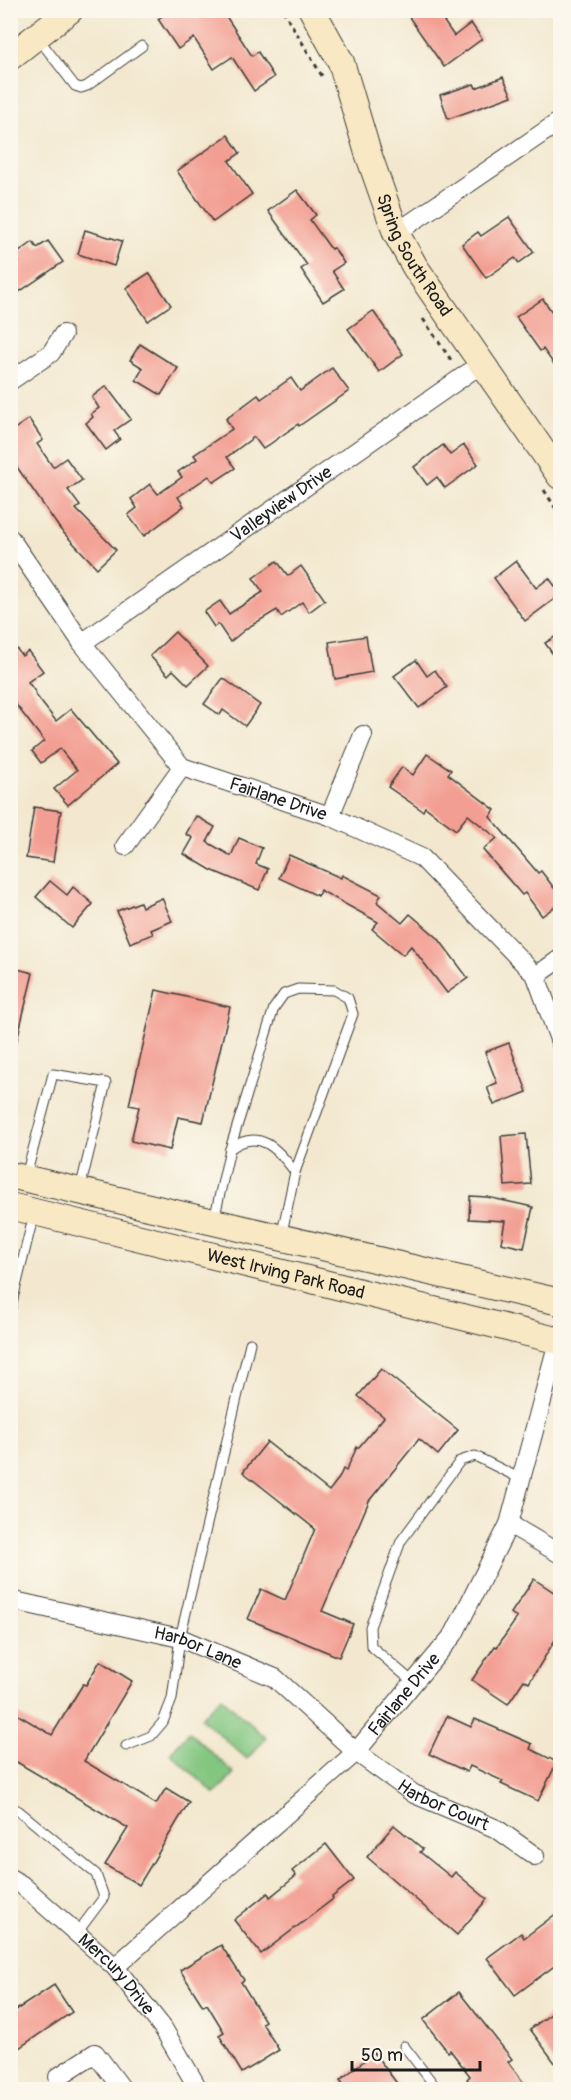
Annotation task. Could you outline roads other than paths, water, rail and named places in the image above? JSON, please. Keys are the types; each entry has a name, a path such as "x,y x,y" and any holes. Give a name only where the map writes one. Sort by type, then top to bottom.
{"main road":[{"path":"20,47 69,10"},
{"name":"Spring South Road","path":"312,10 341,62 368,153 396,233 481,364 561,476"},
{"name":"West Irving Park Road","path":"18,1177 561,1302"},
{"name":"West Irving Park Road","path":"22,1209 560,1338"}],"street":[{"path":"396,233 561,121"},
{"path":"10,381 51,353 63,334"},
{"name":"Valleyview Drive","path":"82,643 481,364"},
{"path":"10,538 82,643 182,767 125,846"},
{"path":"330,816 363,735"},
{"name":"Fairlane Drive","path":"182,767 330,816 422,858 536,976 561,1042"},
{"path":"536,976 561,959"},
{"name":"Fairlane Drive","path":"115,1967 356,1752 454,1634 509,1524 560,1338"},
{"path":"509,1524 561,1554"},
{"name":"Harbor Lane","path":"10,1600 180,1638 275,1678 356,1752"},
{"name":"Harbor Court","path":"356,1752 414,1794 497,1829 535,1856"},
{"name":"Mercury Drive","path":"10,1878 22,1885 115,1967 163,2028 198,2089"},
{"path":"63,2090 58,2077 95,2053 123,2090"}],"lane":[{"path":"20,47 81,88 142,46"},
{"path":"213,1223 230,1149 274,1008 284,994 298,989 334,990 348,998 353,1014 295,1172 281,1239"},
{"path":"18,1177 53,1074 106,1083 80,1191"},
{"path":"230,1149 238,1143 255,1139 279,1150 295,1172"},
{"path":"10,1311 22,1209"},
{"path":"126,1746 151,1736 163,1722 172,1699 180,1638 250,1343"},
{"path":"414,1683 371,1646 370,1627 401,1541 460,1461 475,1456 521,1479"},
{"path":"10,1806 96,1874 104,1897 77,1933"},
{"path":"404,2046 438,2090"}]}
